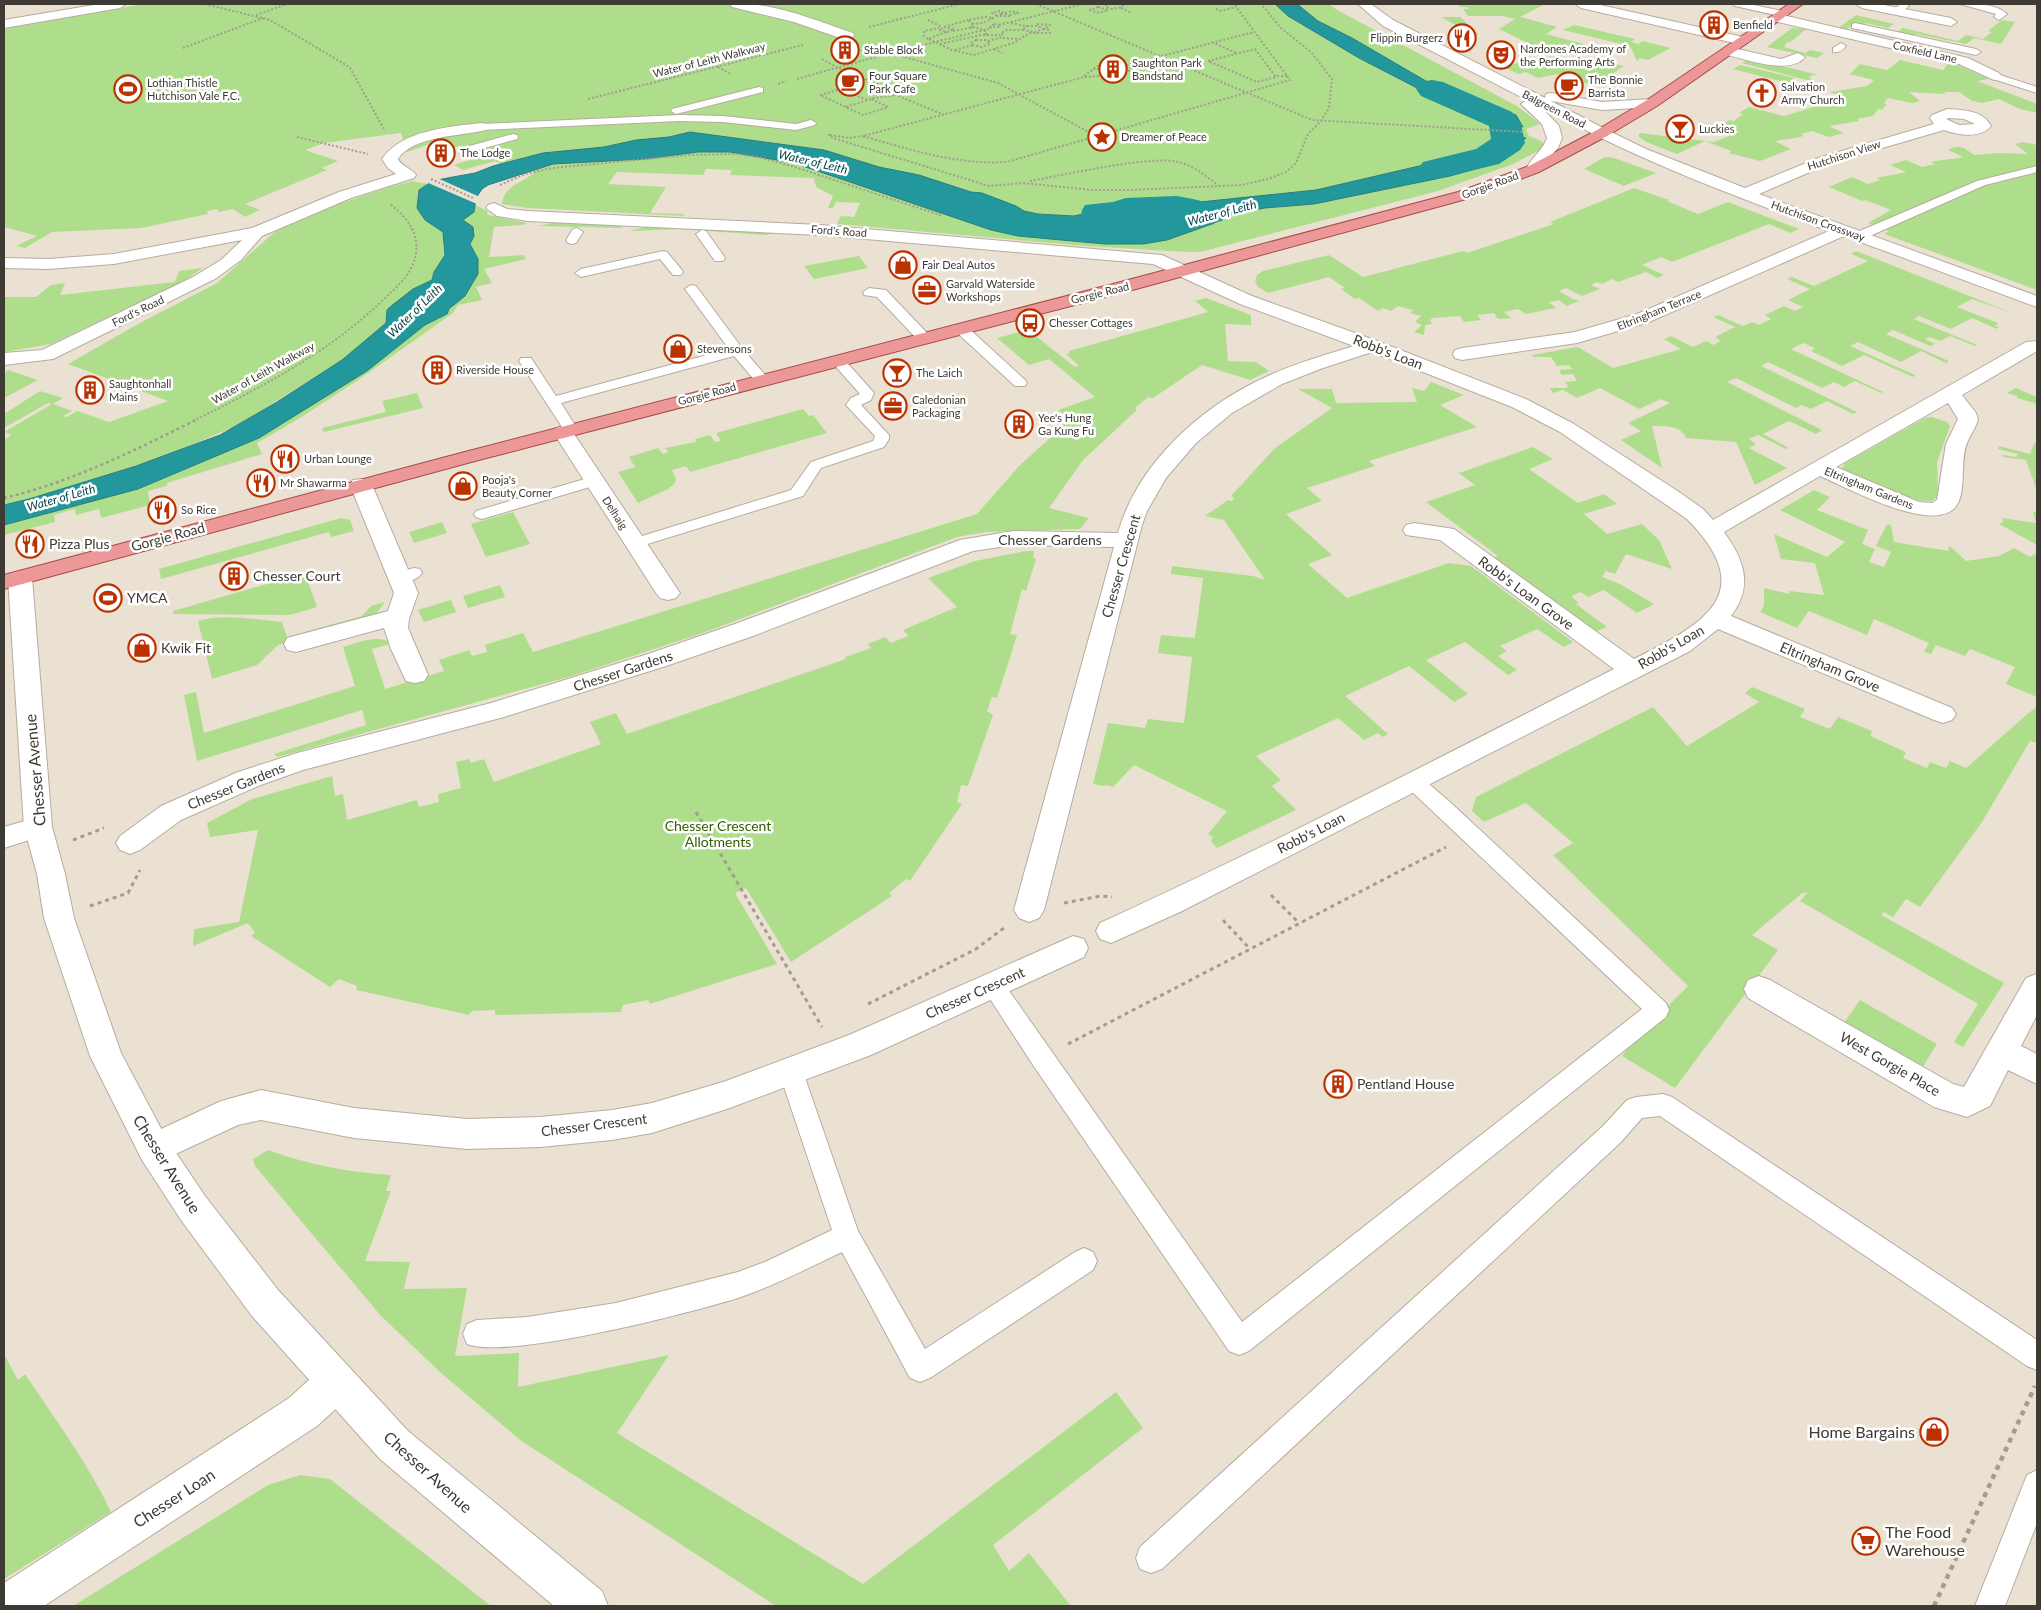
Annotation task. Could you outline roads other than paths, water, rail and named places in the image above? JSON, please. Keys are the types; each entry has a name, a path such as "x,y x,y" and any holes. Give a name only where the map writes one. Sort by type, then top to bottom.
{"main road":[{"name":"Gorgie Road","path":"12,580 361,485 1181,271 1464,195 1534,169 1602,133 1652,104 1797,4"}],"street":[{"path":"4,24 120,4"},
{"path":"736,4 805,21 846,35"},
{"name":"Balgreen Road","path":"1364,4 1388,23 1602,133"},
{"path":"1581,4 1743,41"},
{"path":"1862,4 1903,15 1951,22"},
{"name":"Coxfield Lane","path":"1781,16 1847,39 1963,61 1994,76"},
{"path":"1729,51 1781,63 1790,62 1798,57"},
{"path":"1506,85 1554,130 1552,145 1538,158 1534,169"},
{"name":"Balgreen Road","path":"1506,85 1583,104 1622,106 1652,104"},
{"name":"Hutchison View","path":"1745,194 1826,160 1945,125"},
{"path":"461,130 481,128"},
{"name":"Ford's Road","path":"4,263 64,264 114,259 256,232 366,187 408,175 393,165 392,156 399,148 416,140 461,130"},
{"name":"Hutchison Crossway","path":"1602,133 1641,152 1745,194 2037,302"},
{"name":"Ford's Road","path":"494,208 503,213 528,216 813,229 1118,254 1156,259 1181,271"},
{"name":"Ford's Road","path":"6,361 46,355 205,278 240,252 256,232"},
{"name":"Eltringham Terrace","path":"1462,354 1577,336 1643,318 1852,233"},
{"name":"Robb's Loan","path":"1111,931 1170,904 1414,782 1681,645 1716,619 1728,604 1734,578 1723,547 1711,530 1695,514 1646,479 1545,415 1489,389 1246,300 1208,281 1181,271"},
{"name":"Chesser Crescent","path":"1029,910 1126,540 1137,510 1160,472 1197,432 1238,399 1283,376 1373,346"},
{"name":"Eltringham Gardens","path":"1711,530 2033,346"},
{"name":"Eltringham Gardens","path":"1819,468 1905,505 1931,509 1944,506 1948,502 1956,444 1968,419 1966,413 1951,393"},
{"name":"Delhaig","path":"567,431 595,481 668,593"},
{"path":"361,485 407,576 406,598 396,624 408,665"},
{"name":"Robb's Loan Grove","path":"1414,530 1446,534 1632,670"},
{"name":"Chesser Gardens","path":"130,843 171,813 269,771 494,711 648,663 744,630 968,545 1013,538 1126,540"},
{"name":"Chesser Avenue","path":"12,580 38,827 51,874 59,918 106,1056 154,1149 193,1208 265,1303 394,1445 587,1606"},
{"path":"296,644 398,616"},
{"name":"Eltringham Grove","path":"1716,619 1944,714"},
{"path":"4,838 38,827"},
{"name":"Chesser Crescent","path":"154,1149 233,1112 261,1105 354,1122 467,1134 540,1132 612,1125 652,1118 691,1107 792,1072 860,1045 1073,948"},
{"name":"West Gorgie Place","path":"1759,989 1946,1097 1967,1102 1978,1096 2037,987"},
{"path":"2001,1051 2037,1070"},
{"name":"Chesser Loan","path":"7,1606 303,1412 336,1382"}],"lane":[{"path":"1738,4 1781,16"},
{"path":"1965,4 2000,12 2002,14 1998,17"},
{"path":"1888,34 1903,15"},
{"path":"1847,39 1888,34 1976,52"},
{"path":"1994,76 2037,90"},
{"path":"645,118 758,90"},
{"path":"481,128 645,118 723,119 796,127 811,123"},
{"path":"461,130 487,144"},
{"path":"470,149 513,137"},
{"path":"1852,233 1981,183 2037,169"},
{"path":"702,234 713,250"},
{"path":"581,273 663,255 678,272"},
{"path":"691,289 761,380"},
{"path":"868,292 881,293 923,337"},
{"path":"960,328 1020,383"},
{"path":"552,401 652,377 737,351"},
{"path":"635,543 797,493 803,488 810,470 816,465 879,444 882,435 853,405 856,401 866,397 867,393 837,360"},
{"path":"526,361 552,401 567,431"},
{"path":"482,514 595,481"},
{"path":"992,985 1040,1058 1240,1341 1658,1010 1472,834 1414,782"},
{"path":"792,1072 847,1236 920,1368 1084,1261"},
{"path":"1151,1558 1612,1134 1636,1108 1663,1105 2037,1356"},
{"path":"477,1334 527,1331 616,1316 738,1285 772,1272 847,1236"},
{"path":"1990,1606 2037,1485"}],"water":[{"path":"1275,4 1297,4 1318,21 1352,38 1426,81 1459,96 1516,115 1523,127 1489,124 1485,117 1448,104 1359,58 1288,16"},
{"path":"690,132 824,150 879,167 919,175 971,192 982,193 1024,211 1038,214 1074,216 1092,212 1175,206 1184,202 1182,201 1200,202 1316,190 1475,153 1495,145 1492,140 1493,136 1526,138 1499,158 1494,164 1450,176 1314,204 1265,208 1231,215 1167,240 1143,244 1105,244 1018,236 991,230 794,163 730,152 698,152 645,159 553,164 488,185 482,189 476,198 474,212 463,220 473,227 474,236 470,244 478,259 478,274 465,296 449,309 447,314 425,325 367,371 259,438 138,489 4,525 4,505 136,466 220,435 277,402 342,360 386,323 387,310 390,307 413,289 432,280 434,272 445,255 443,232 425,220 417,208 419,190 428,184 442,179 475,173 493,166 543,153 604,147"}],"waterway":[{"name":"Water of Leith","path":"1432,89 1501,119 1505,124 1508,143 1487,157 1435,169"},
{"path":"1089,230 1093,210 1117,208 1126,204 1176,202 1197,206 1214,216"}],"place":[{"name":"Benfield","path":"1714,25"},
{"name":"Flippin Burgerz","path":"1462,38"},
{"name":"Stable Block","path":"845,50"},
{"name":"Nardones Academy of the Performing Arts","path":"1501,55"},
{"name":"Saughton Park Bandstand","path":"1113,69"},
{"name":"Four Square Park Cafe","path":"850,82"},
{"name":"The Bonnie Barrista","path":"1569,86"},
{"name":"Lothian Thistle Hutchison Vale F.C.","path":"128,89"},
{"name":"Salvation Army Church","path":"1762,93"},
{"name":"Luckies","path":"1680,129"},
{"name":"Dreamer of Peace","path":"1102,137"},
{"name":"The Lodge","path":"441,153"},
{"name":"Fair Deal Autos","path":"903,265"},
{"name":"Garvald Waterside Workshops","path":"927,290"},
{"name":"Chesser Cottages","path":"1030,323"},
{"name":"Stevensons","path":"678,349"},
{"name":"Riverside House","path":"437,370"},
{"name":"The Laich","path":"897,373"},
{"name":"Saughtonhall Mains","path":"90,390"},
{"name":"Caledonian Packaging","path":"893,406"},
{"name":"Yee's Hung Ga Kung Fu","path":"1019,424"},
{"name":"Urban Lounge","path":"285,459"},
{"name":"Mr Shawarma","path":"261,483"},
{"name":"Pooja's Beauty Corner","path":"463,486"},
{"name":"So Rice","path":"162,510"},
{"name":"Pizza Plus","path":"30,544"},
{"name":"Chesser Court","path":"234,576"},
{"name":"YMCA","path":"108,598"},
{"name":"Kwik Fit","path":"142,648"},
{"name":"Pentland House","path":"1338,1084"},
{"name":"Home Bargains","path":"1934,1432"},
{"name":"The Food Warehouse","path":"1866,1541"}],"park label":[{"name":"Chesser Crescent Allotments","path":"718,834"}]}
